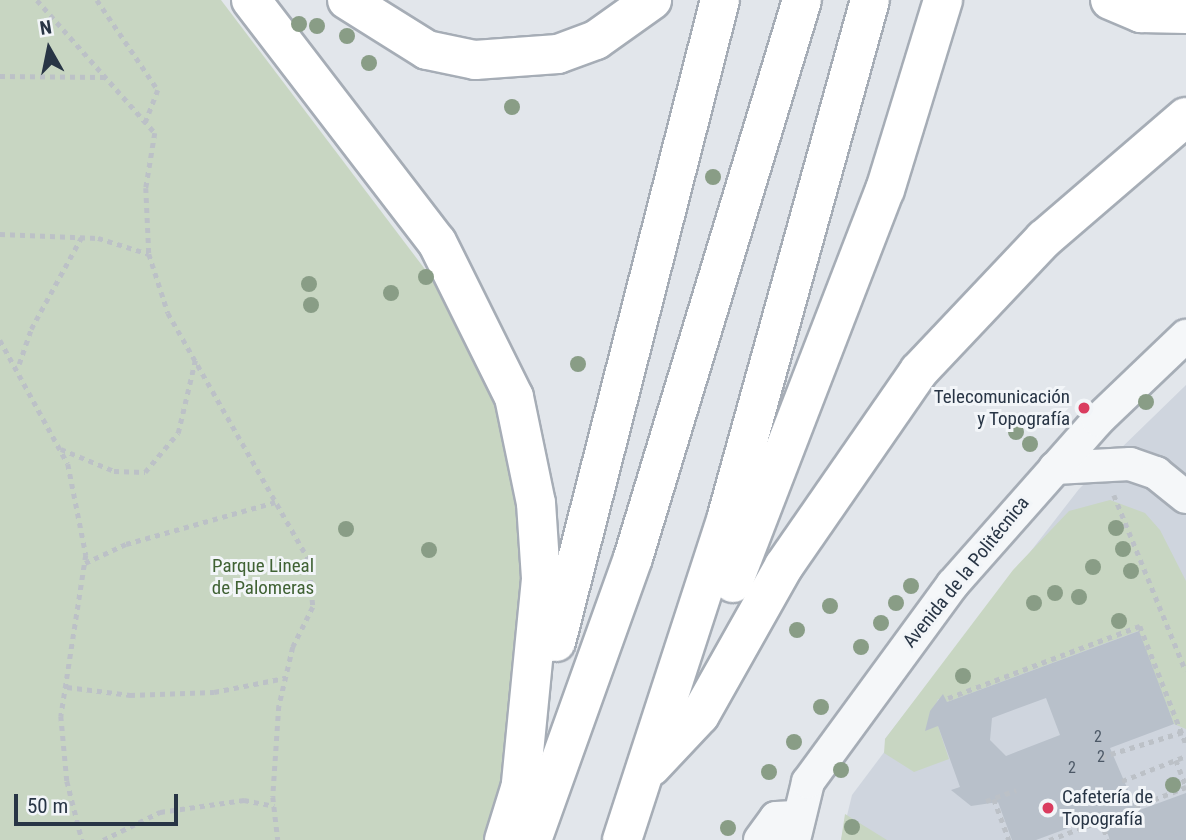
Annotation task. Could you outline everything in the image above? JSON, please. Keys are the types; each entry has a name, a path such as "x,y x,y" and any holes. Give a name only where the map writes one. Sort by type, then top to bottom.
{"highway":[{"path":"251,0 437,242 514,397 536,503 541,579 520,792"},
{"path":"347,0 426,50 475,60 558,54 596,40 652,0"},
{"path":"504,840 520,792 720,0"},
{"path":"532,840 646,519 802,0"},
{"path":"622,840 676,677 870,0"},
{"path":"676,677 724,610 885,190 943,0"},
{"path":"1110,0 1141,13 1186,14"},
{"path":"645,773 700,715 784,566 919,371 1044,239 1186,117"}],"street":[{"name":"Avenida de la Politécnica","path":"794,829 808,782 893,663 1055,468 1186,336"},
{"path":"1055,468 1130,464 1156,473 1186,496"},
{"path":"760,840 776,818 794,829"}],"path":[{"path":"37,0 155,133 146,188 149,254 168,313 196,356 309,560 313,607 285,678 274,806 278,840"},
{"path":"97,0 158,90 146,122"},
{"path":"0,76 105,77"},
{"path":"0,234 81,238 149,254"},
{"path":"19,365 36,318 81,238"},
{"path":"0,340 19,365 61,449 85,564 61,716 66,780 82,840"},
{"path":"61,449 114,471 145,472 178,433 196,356"},
{"path":"1114,495 1186,671"},
{"path":"85,564 126,544 275,502"},
{"path":"948,698 1140,626 1186,744"},
{"path":"67,687 130,695 214,692 285,678"},
{"path":"1101,757 1180,728 1186,731"},
{"path":"1122,780 1186,756"},
{"path":"1135,807 1186,786 1176,760"},
{"path":"986,801 1016,790"},
{"path":"994,799 1009,840"},
{"path":"103,840 160,812 244,800 274,806"},
{"path":"1049,840 1102,820 1108,840"}],"shaded area":[{"path":"1186,385 1186,840 841,840 852,795 888,747 885,739 1079,489"}],"green space":[{"name":"Parque Lineal de Palomeras","path":"0,0 221,0 446,297 499,416 524,548 506,760 484,840 0,840"},
{"path":"1110,500 1145,513 1160,530 1186,581 1186,729 1174,724 1138,631 947,702 938,699 928,725 938,726 949,759 914,772 884,753 885,739 1013,570 1069,511"},
{"path":"845,814 887,840 841,840"}],"building":[{"path":"1139,631 1174,724 1110,748 1137,811 1186,793 1186,840 1110,840 1101,816 1036,840 1012,840 998,802 971,806 951,790 960,787 938,726 925,731 930,711 943,694 947,702","holes":["1046,698 1060,735 1006,756 990,740 992,718"]}],"place":[{"name":"Telecomunicación y Topografía","path":"1084,408"},
{"name":"Cafetería de Topografía","path":"1048,808"}]}
